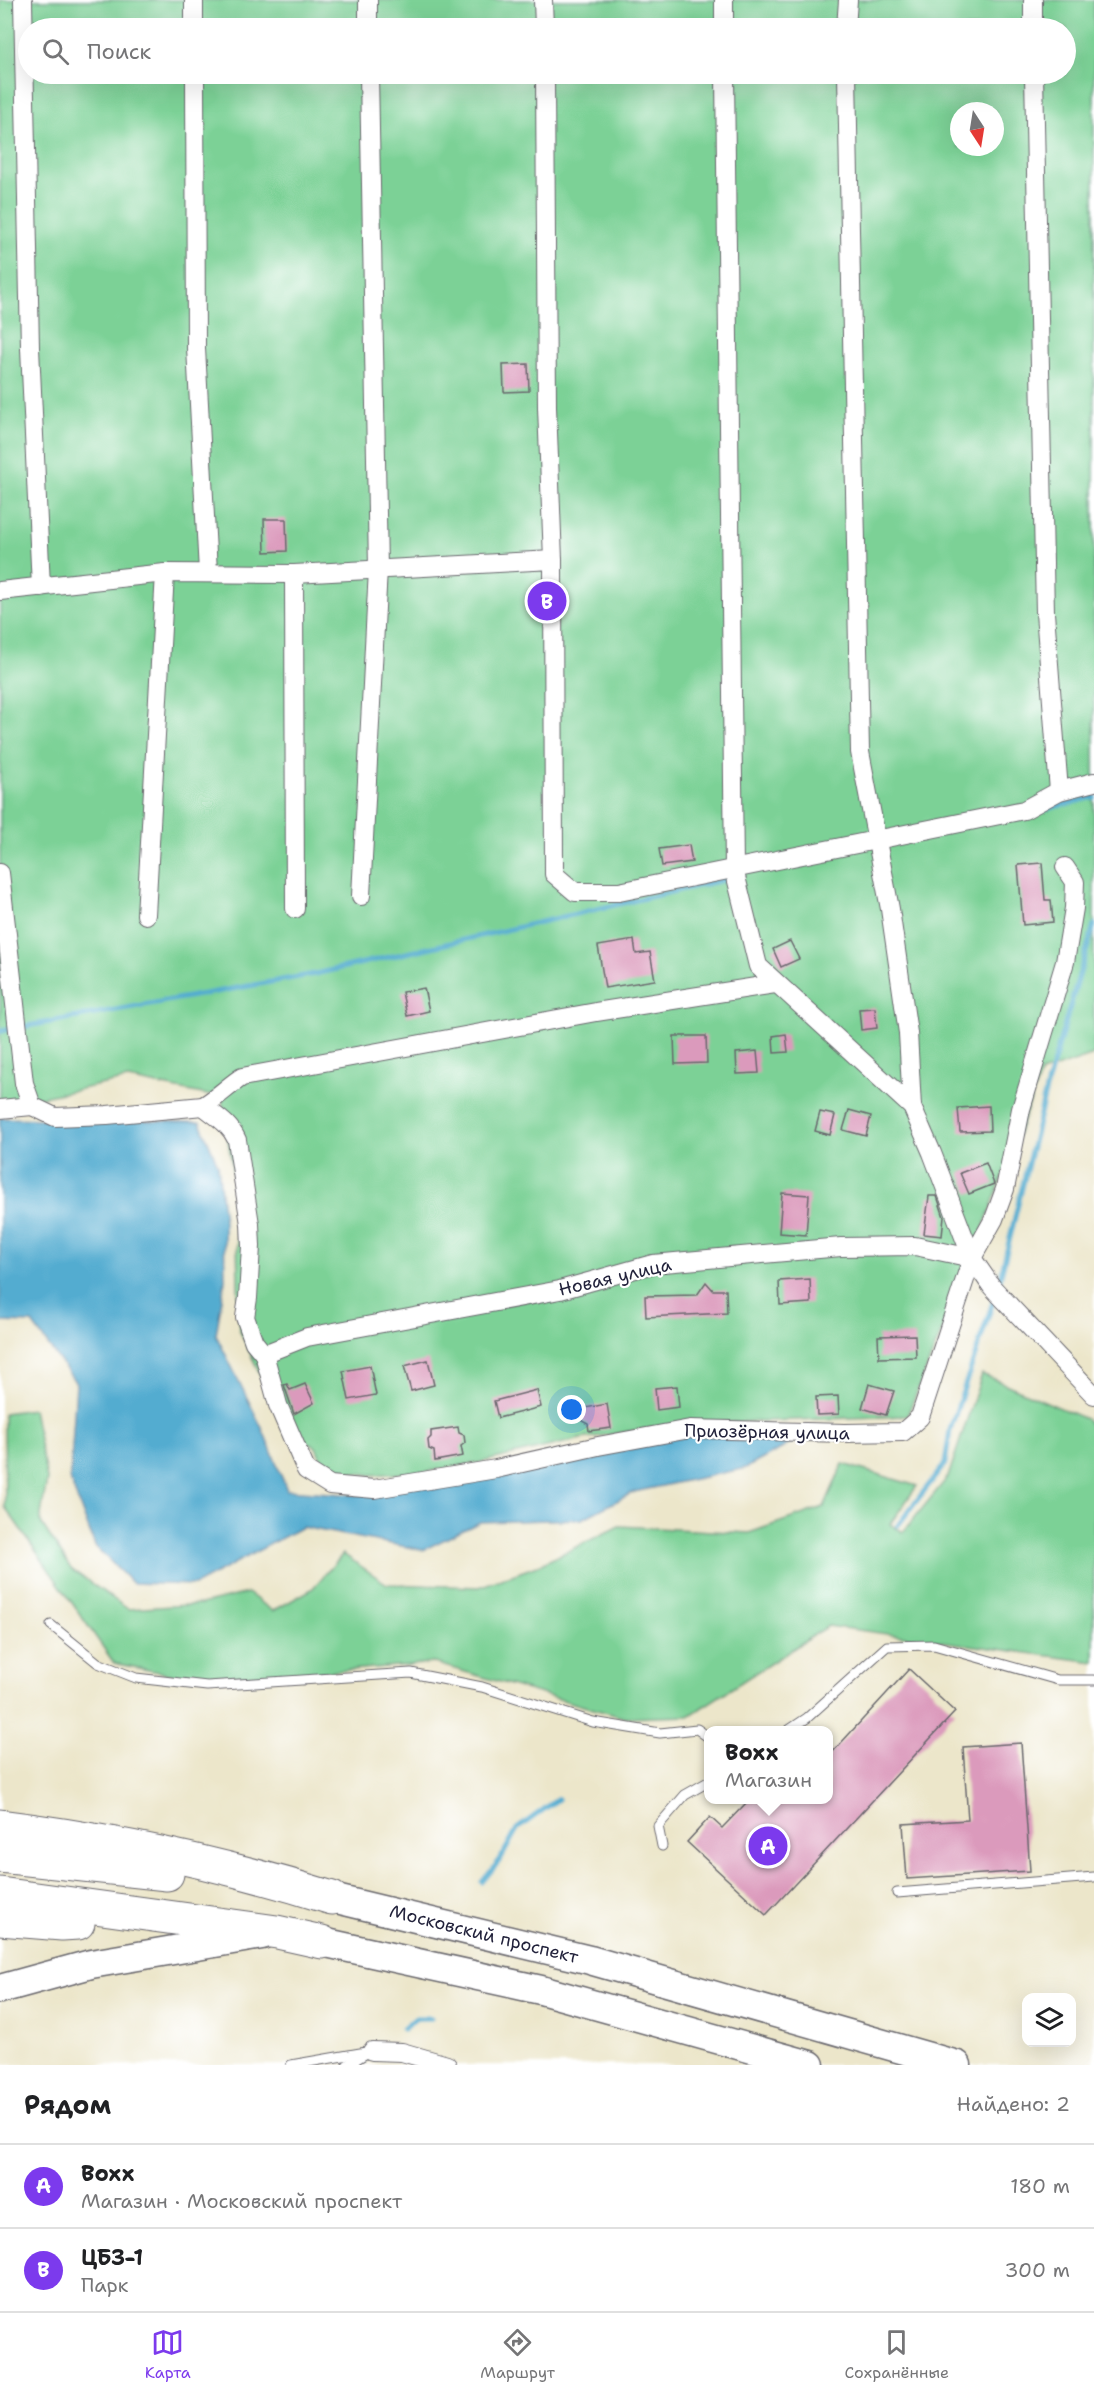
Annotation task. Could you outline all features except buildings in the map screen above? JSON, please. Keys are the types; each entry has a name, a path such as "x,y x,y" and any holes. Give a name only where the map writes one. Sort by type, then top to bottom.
{"highway":[{"path":"0,1826 90,1839 162,1853 235,1870 332,1898"},
{"name":"Московский проспект","path":"0,1856 130,1869 332,1898"},
{"path":"0,1894 277,1932 322,1942"},
{"path":"0,1919 62,1924 167,1916"}],"main road":[{"name":"Московский проспект","path":"332,1898 590,1960 954,2065"},
{"path":"0,1989 91,1964 277,1932"},
{"path":"322,1942 531,1988 752,2057 810,2065"}],"street":[{"path":"23,0 23,18"},
{"path":"194,0 194,18"},
{"path":"368,0 368,18"},
{"path":"543,0 544,18"},
{"path":"724,0 724,18"},
{"path":"847,18 848,0"},
{"path":"1033,0 1033,18"},
{"path":"25,84 30,348 41,587"},
{"path":"195,84 196,348 208,572"},
{"path":"361,896 378,569 369,84"},
{"path":"544,84 547,407 553,560 554,874 575,892 619,892 1024,810 1059,791 1094,782"},
{"path":"725,84 734,869 758,966 912,1107"},
{"path":"847,84 860,752 890,909 908,1033 912,1107 933,1153 972,1258 992,1287 1094,1395"},
{"path":"1034,84 1044,614 1059,791"},
{"path":"0,591 165,573 294,574 553,560"},
{"path":"146,915 165,573"},
{"path":"294,574 295,909"},
{"name":"Приозёрная улица","path":"264,1354 278,1405 306,1470 330,1485 374,1489 496,1468 690,1429 844,1433 903,1432 920,1417 972,1258 994,1219 1005,1189 1021,1109 1065,962 1074,908 1075,882 1065,867"},
{"path":"0,873 24,1083 32,1106"},
{"path":"0,1110 32,1106 55,1117 107,1115 203,1106 242,1077 596,1012 775,984"},
{"path":"203,1106 231,1128 237,1140 250,1224 251,1246 245,1317 254,1342 264,1354"},
{"name":"Новая улица","path":"264,1354 307,1336 560,1290 653,1264 852,1247 915,1246 972,1258"},
{"path":"372,2051 402,2052 447,2065"}],"lane":[{"path":"51,1624 98,1663 136,1678 207,1686 411,1673 482,1687 593,1722 660,1732 697,1729 704,1734"},
{"path":"796,1726 887,1646 934,1645 1058,1680 1094,1680"},
{"path":"662,1846 658,1826 686,1795 704,1784"},
{"path":"897,1893 1094,1877"},
{"path":"291,2065 372,2051"},
{"path":"347,2065 372,2051"}],"green space":[{"path":"0,0 1094,0 1094,1055 1041,1073 972,1258 907,1416 677,1424 581,1439 478,1463 425,1472 372,1475 348,1472 321,1459 316,1447 287,1433 239,1329 236,1196 222,1098 128,1079 0,1106"},
{"path":"982,1374 1086,1419 1094,1429 1094,1662 828,1626 689,1716 625,1718 434,1663 289,1675 183,1677 114,1663 5,1507 4,1413 33,1409 47,1479 40,1521 71,1569 128,1609 201,1604 248,1593 273,1611 312,1589 343,1554 387,1584 479,1587 537,1566 619,1526 749,1533 824,1507 843,1464 917,1486 890,1524 903,1532 948,1477"}],"water":[{"path":"0,1118 200,1122 218,1165 224,1221 225,1280 216,1335 263,1430 287,1490 357,1495 702,1431 792,1443 746,1468 634,1492 582,1519 480,1522 423,1550 302,1527 195,1585 132,1583 95,1546 70,1480 76,1383 32,1323 0,1322"}],"waterway":[{"path":"1037,811 1094,797"},
{"path":"0,1031 315,974 732,878"},
{"path":"998,1287 1047,1085 1094,925"},
{"path":"898,1525 945,1464 950,1430 995,1296"},
{"path":"482,1882 500,1860 517,1829 558,1799"},
{"path":"403,2029 416,2018 431,2018"}],"place":[{"name":"ЦБЗ-1","path":"547,601"},
{"name":"Boxx","path":"768,1846"}]}
